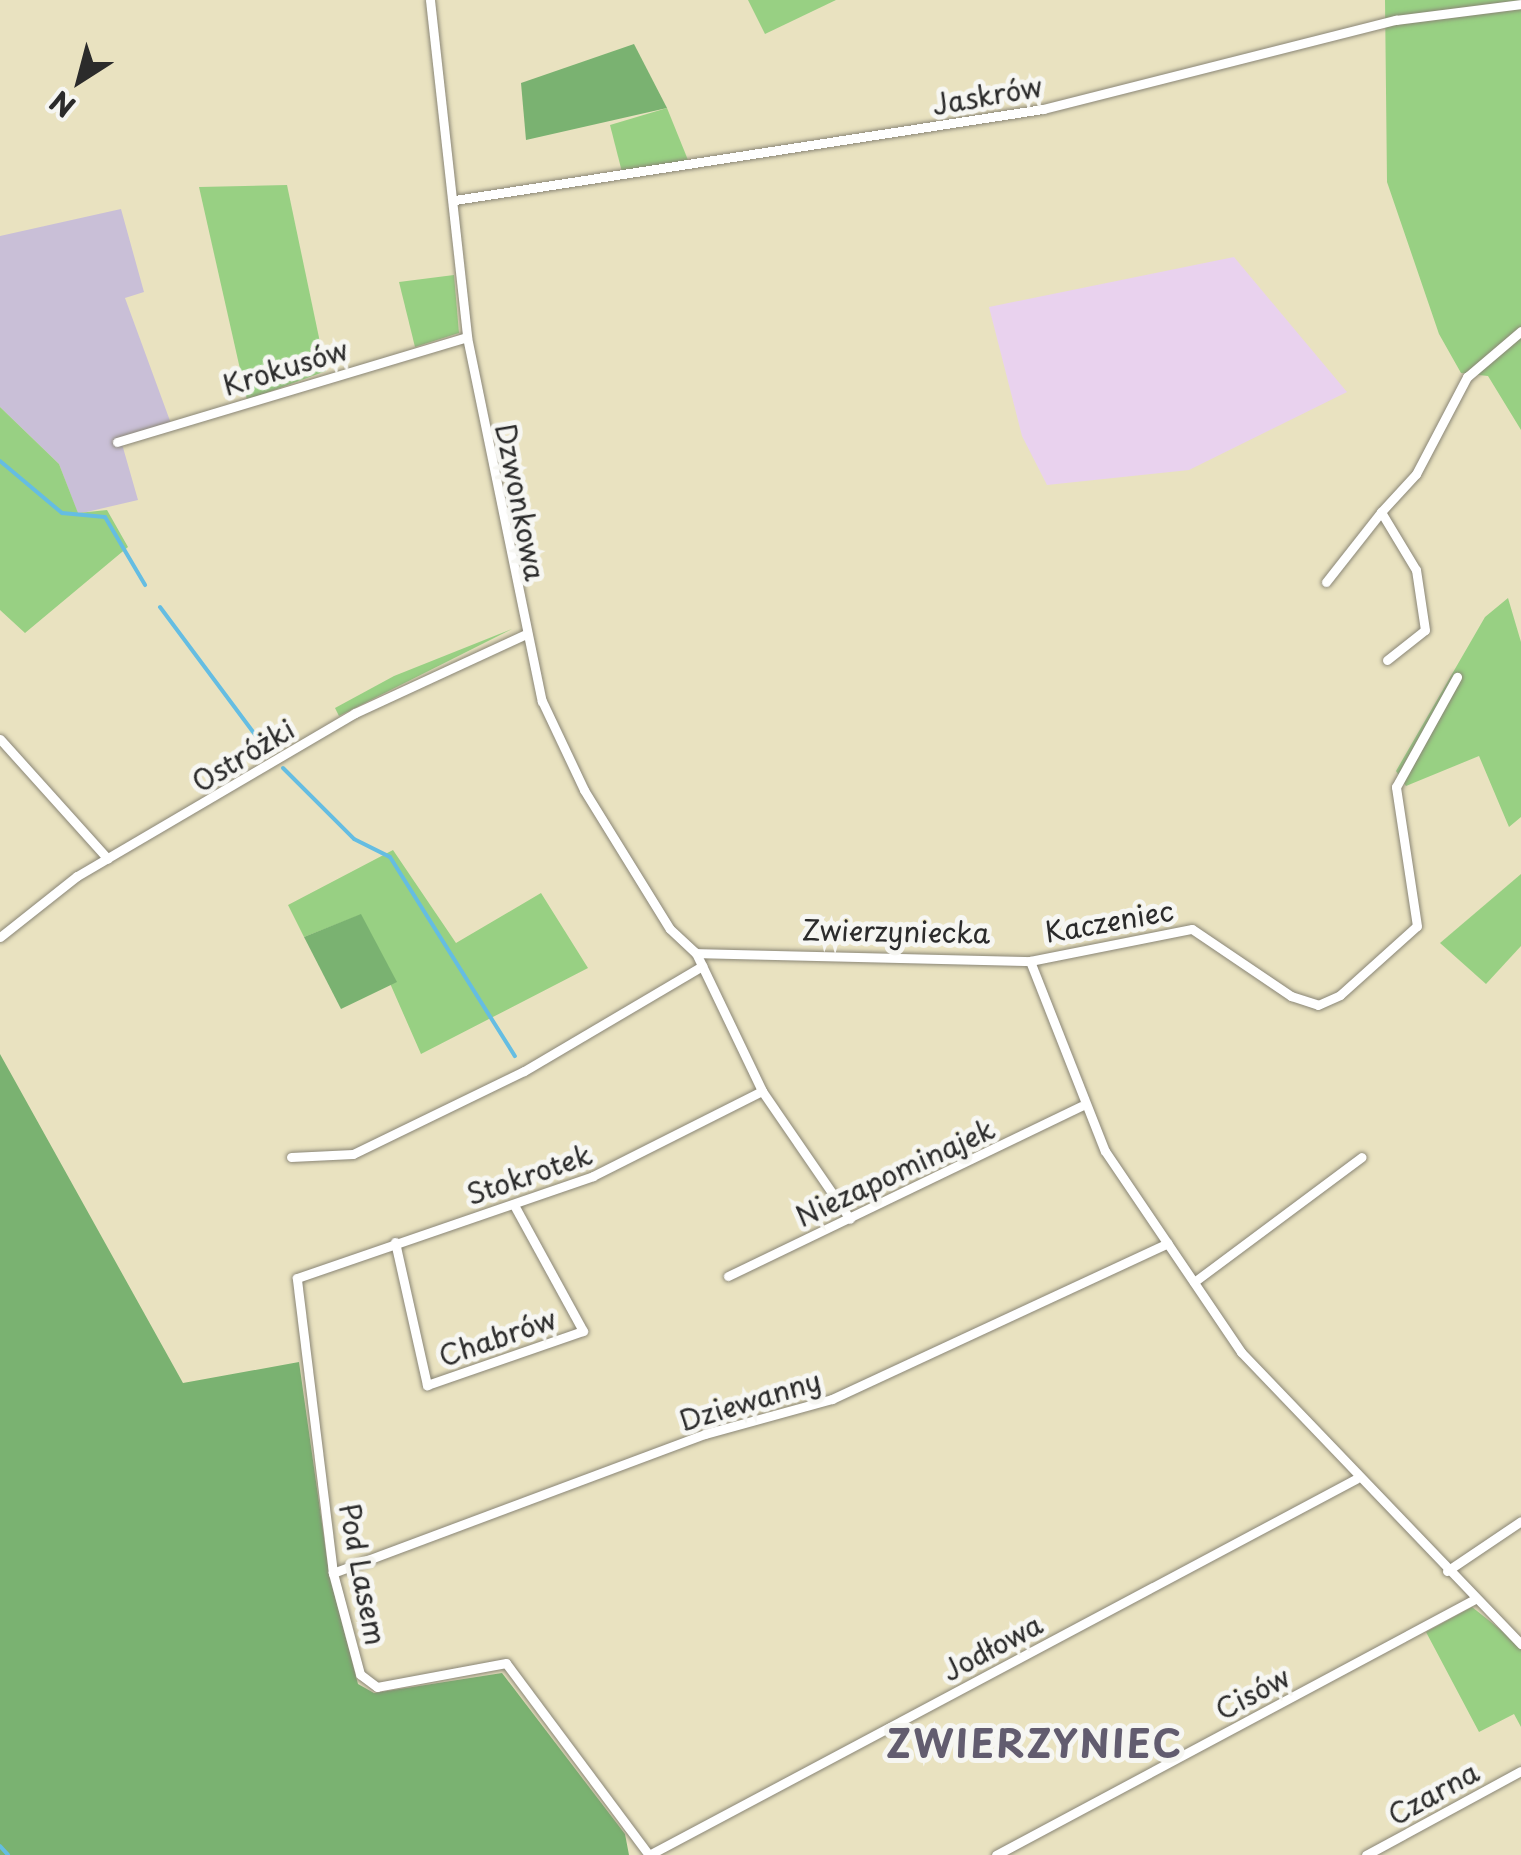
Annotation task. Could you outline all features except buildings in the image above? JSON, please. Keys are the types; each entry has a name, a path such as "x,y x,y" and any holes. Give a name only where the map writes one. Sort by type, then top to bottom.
{"street":[{"name":"Dzwonkowa","path":"430,0 467,336 524,635 584,790 670,930 696,953 762,1091 850,1219"},
{"name":"Jaskrów","path":"455,200 1043,109 1396,20 1521,4"},
{"path":"1326,582 1416,474 1467,377 1521,330"},
{"name":"Krokusów","path":"117,442 467,336"},
{"path":"1382,512 1416,570 1425,630 1388,660"},
{"name":"Ostróżki","path":"0,937 108,860 384,697 524,635"},
{"name":"Kaczeniec","path":"1030,961 1192,929 1291,996 1318,1005 1340,995 1417,926 1396,788 1458,677"},
{"path":"0,739 108,860"},
{"name":"Zwierzyniecka","path":"696,953 1030,961"},
{"path":"1030,961 1081,1106 1194,1282 1272,1392 1521,1644"},
{"path":"290,1158 353,1154 524,1071 702,966"},
{"name":"Stokrotek","path":"300,1273 514,1205 626,1163 762,1091"},
{"name":"Niezapominajek","path":"728,1276 1081,1106"},
{"path":"1194,1282 1362,1158"},
{"name":"Chabrów","path":"395,1242 426,1385 583,1331 514,1205"},
{"name":"Dziewanny","path":"334,1573 705,1434 832,1399 1168,1243"},
{"name":"Pod Lasem","path":"300,1273 334,1573 360,1674 378,1687 506,1664 649,1855"},
{"name":"Jodłowa","path":"649,1855 1356,1478"},
{"path":"1448,1571 1521,1521"},
{"name":"Cisów","path":"996,1855 1476,1599"},
{"name":"Czarna","path":"1366,1855 1521,1770"}],"shaded area":[{"path":"121,209 144,292 125,298 173,429 122,444 138,500 78,514 59,464 0,407 0,236"},
{"path":"1234,257 1347,392 1189,470 1047,485 1022,436 989,307"}],"green space":[{"path":"748,0 836,0 765,34"},
{"path":"1385,0 1521,0 1521,430 1488,376 1461,373 1439,334 1387,182"},
{"path":"634,44 667,108 526,140 521,83"},
{"path":"667,108 690,165 623,176 610,125"},
{"path":"287,185 326,371 247,400 199,187"},
{"path":"454,275 459,333 415,347 399,282"},
{"path":"0,407 59,464 78,513 107,510 128,547 25,633 0,610"},
{"path":"1508,598 1521,642 1521,817 1509,827 1479,756 1406,786 1396,771 1485,617"},
{"path":"512,629 339,716 335,708 394,676"},
{"path":"393,850 456,943 541,893 588,968 421,1054 360,915 304,937 288,905"},
{"path":"1521,874 1521,946 1486,984 1440,943"},
{"path":"361,914 397,982 341,1009 304,937"},
{"path":"0,1054 183,1383 299,1362 329,1573 358,1684 374,1693 502,1673 625,1834 629,1855 0,1855"},
{"path":"1472,1607 1521,1646 1521,1727 1514,1714 1479,1732 1426,1632"}],"waterway":[{"path":"0,461 62,513 105,517 145,585"},
{"path":"160,607 268,752"},
{"path":"283,768 354,839 390,857 515,1056"},
{"path":"0,1846 8,1855"}],"district":[{"name":"ZWIERZYNIEC","path":"1035,1743"}]}
